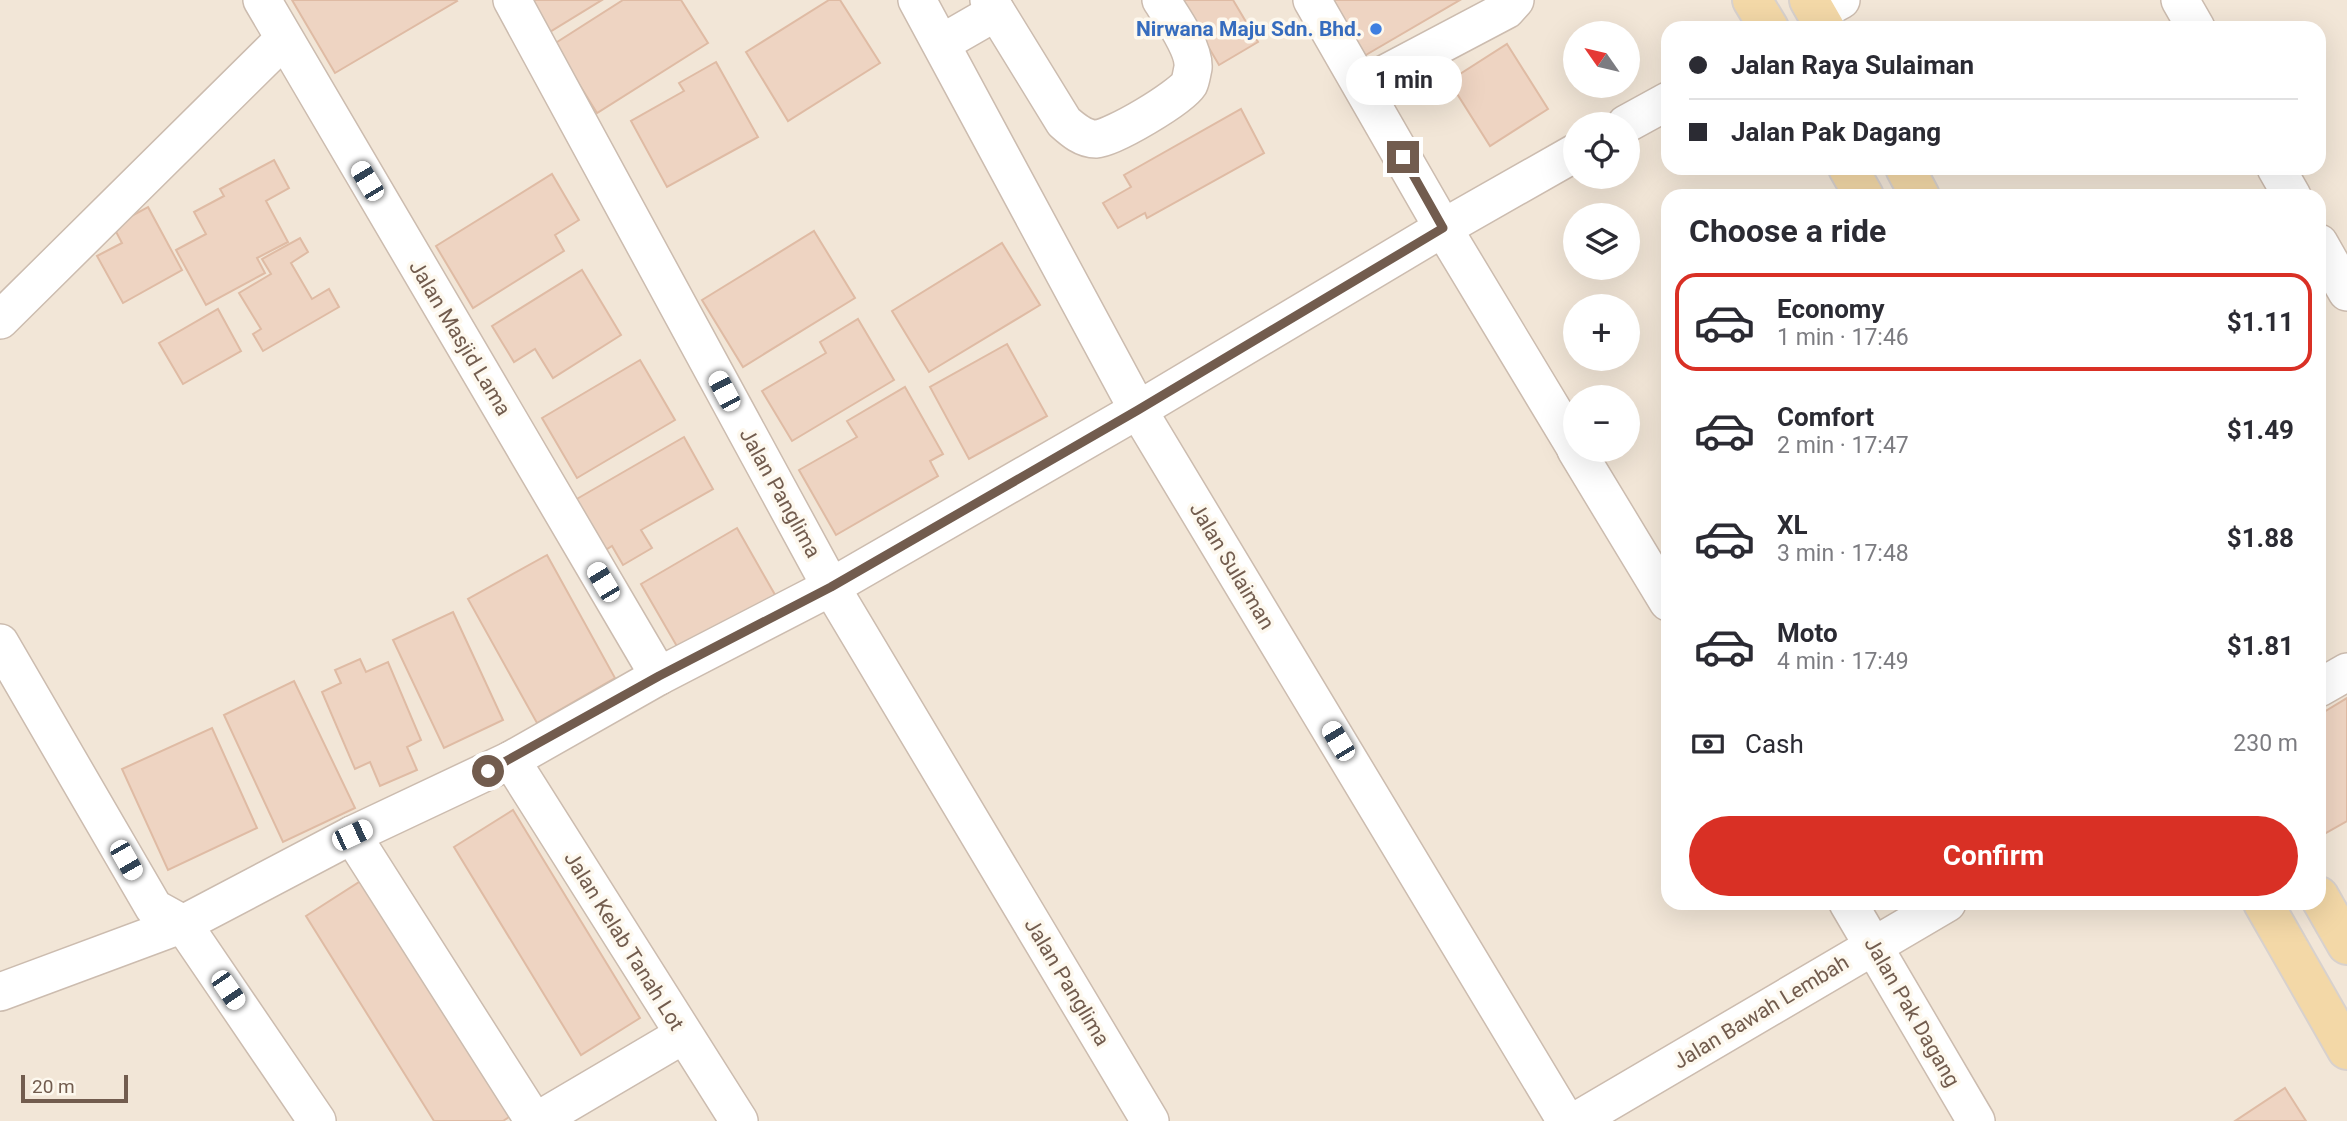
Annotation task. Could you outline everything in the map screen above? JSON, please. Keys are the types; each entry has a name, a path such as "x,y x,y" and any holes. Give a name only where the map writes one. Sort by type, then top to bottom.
{"main road":[{"path":"1752,0 1765,21"},
{"path":"2326,908 2347,945"},
{"path":"2267,910 2347,1050"}],"street":[{"name":"Jalan Masjid Lama","path":"262,0 659,676"},
{"name":"Jalan Panglima","path":"512,0 831,587 1150,1121"},
{"name":"Jalan Sulaiman","path":"917,0 1138,410 1566,1121"},
{"path":"942,43 993,6 1064,122 1077,134 1096,139 1114,133 1175,97 1189,84 1194,65 1188,46 1161,0"},
{"path":"1312,0 1443,228 1563,427"},
{"path":"1362,86 1506,10 1515,0"},
{"path":"2180,0 2192,21"},
{"path":"0,320 284,39"},
{"path":"1640,116 1661,105"},
{"path":"0,992 183,924 352,835 511,760 659,676 831,587 1563,160"},
{"path":"2326,255 2347,292"},
{"path":"1584,462 1661,590"},
{"path":"0,643 154,908 183,924 317,1121"},
{"path":"2326,684 2347,672"},
{"name":"Jalan Kelab Tanah Lot","path":"511,760 738,1121"},
{"path":"352,835 535,1121 683,1035"},
{"name":"Jalan Pak Dagang","path":"1852,910 1976,1121"},
{"name":"Jalan Bawah Lembah","path":"1576,1121 1935,910"}],"shaded area":[{"path":"0,0 2347,0 2347,1121 0,1121"}],"building":[{"path":"292,0 456,0 457,1 335,73"},
{"path":"528,0 602,0 548,33"},
{"path":"623,0 681,0 708,43 597,113 554,44"},
{"path":"829,0 840,0 880,63 788,121 746,52"},
{"path":"1170,0 1233,0 1258,42 1219,65 1199,31"},
{"name":"Nirwana Maju Sdn. Bhd.","path":"1325,0 1460,0 1359,59"},
{"path":"1507,44 1548,109 1490,146 1449,81"},
{"path":"716,62 758,137 667,187 631,121 684,91 679,83"},
{"path":"1241,109 1264,153 1147,218 1145,213 1118,228 1103,203 1131,187 1124,175"},
{"path":"274,160 289,188 266,201 288,242 257,258 265,273 206,305 176,250 206,234 194,212 224,196 220,189"},
{"path":"552,174 579,220 555,235 564,251 473,308 436,246"},
{"path":"148,207 182,270 123,303 97,256 122,243 113,226"},
{"path":"814,231 855,298 743,367 702,300"},
{"path":"300,238 308,252 291,263 312,299 329,289 339,307 263,351 253,334 261,329 239,293 271,274 262,259"},
{"path":"1002,243 1040,305 929,372 892,311"},
{"path":"582,270 621,335 553,378 535,349 514,362 492,326"},
{"path":"218,309 241,351 183,384 159,343"},
{"path":"858,319 894,380 792,441 762,391 826,353 820,342"},
{"path":"1007,344 1047,416 969,459 930,387"},
{"path":"640,360 675,420 577,478 542,418"},
{"path":"905,387 943,454 930,461 938,476 836,535 799,470 857,437 847,421"},
{"path":"684,437 713,489 641,530 652,548 623,565 612,546 604,551 575,500"},
{"path":"737,528 778,600 682,655 641,584"},
{"path":"547,555 615,678 537,723 468,599"},
{"path":"453,612 503,720 444,748 393,640"},
{"path":"360,659 366,672 388,662 421,740 407,747 417,770 380,786 370,762 355,769 322,692 341,683 335,670"},
{"path":"294,681 355,808 283,842 224,715"},
{"path":"2347,698 2347,821 2326,833 2326,711"},
{"path":"212,728 257,828 168,870 122,769"},
{"path":"513,810 640,1018 581,1055 454,847"},
{"path":"367,877 515,1113 503,1121 434,1121 306,916"},
{"path":"2285,1088 2306,1121 2235,1121"}],"place":[{"name":"Nirwana Maju Sdn. Bhd.","path":"1376,29"}],"route":[{"path":"488,771 659,676 831,587 1138,410 1443,228 1403,157"}]}
